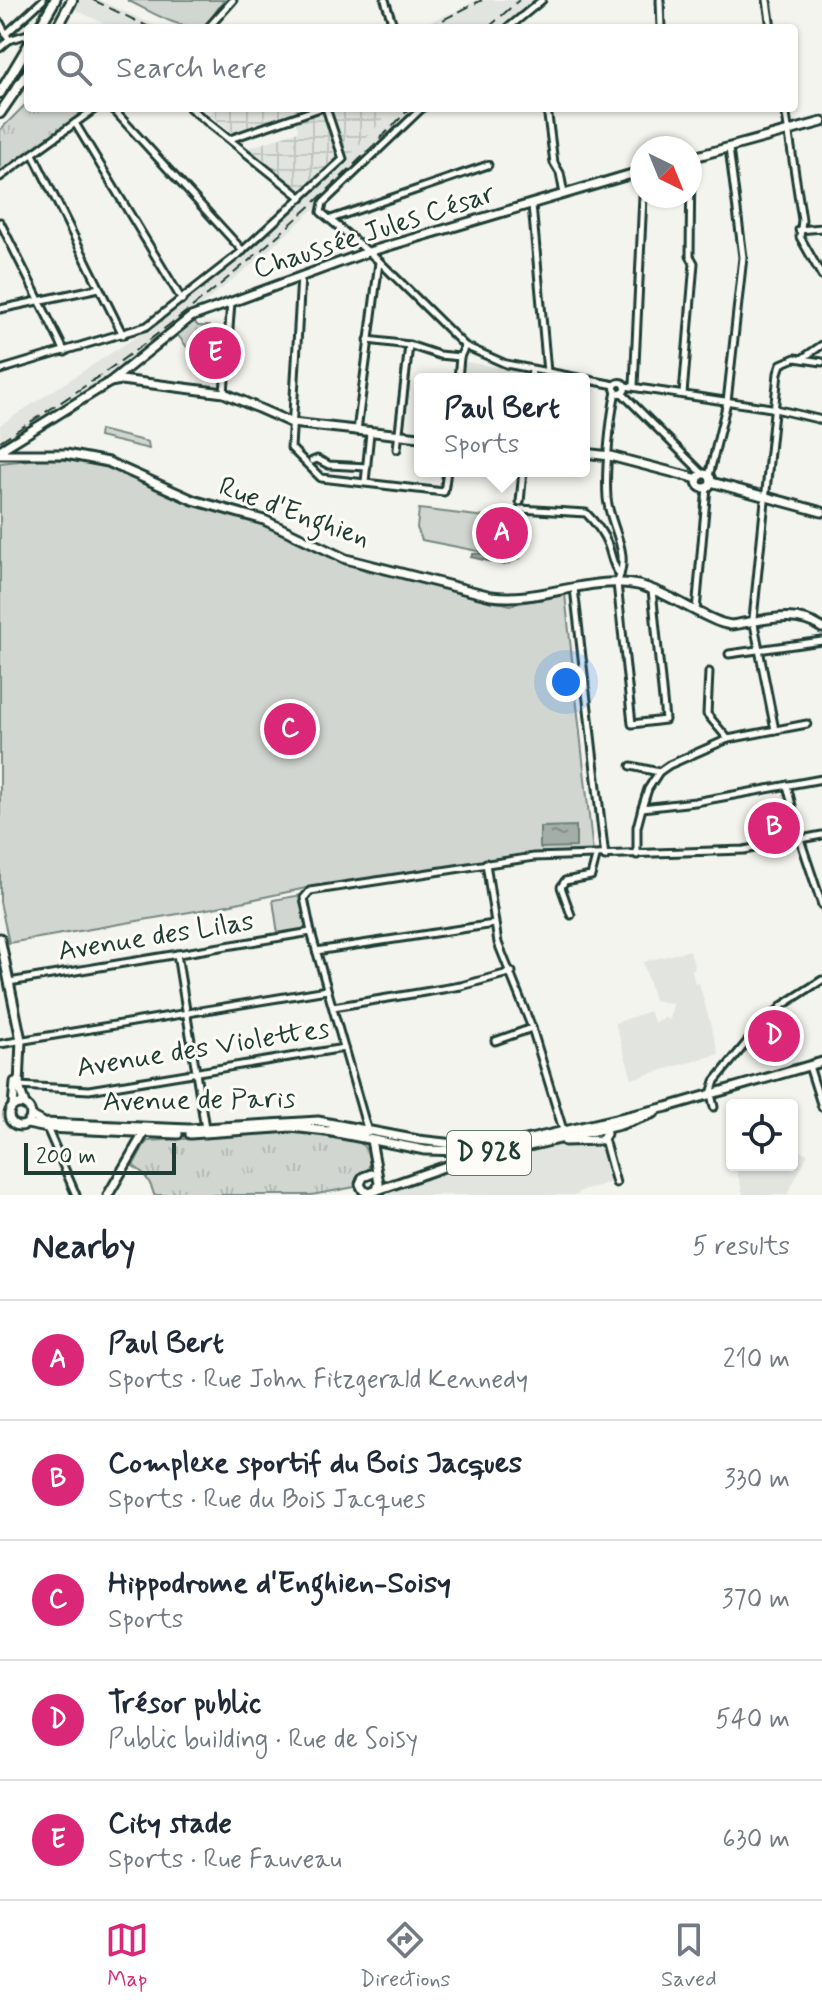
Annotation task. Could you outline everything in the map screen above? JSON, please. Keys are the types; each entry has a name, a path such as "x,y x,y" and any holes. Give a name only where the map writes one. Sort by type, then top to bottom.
{"highway":[{"path":"41,24 55,0"},
{"path":"59,24 72,0"},
{"path":"0,93 24,53"},
{"path":"0,113 24,78"}],"street":[{"path":"0,48 43,0"},
{"path":"212,24 233,0"},
{"path":"385,0 393,24"},
{"path":"513,24 542,0"},
{"path":"660,0 661,24"},
{"path":"767,0 770,24"},
{"path":"0,23 8,37"},
{"path":"8,37 24,35"},
{"path":"0,177 90,112"},
{"path":"116,112 243,251"},
{"path":"195,112 302,198"},
{"path":"229,139 311,112"},
{"path":"0,370 147,326 182,300 243,251 343,159 325,112"},
{"path":"418,112 323,203 321,212 370,252 465,346 496,361 551,373"},
{"path":"548,112 554,163 560,173 564,194"},
{"path":"786,112 802,220 800,237 822,276"},
{"path":"702,155 822,122"},
{"path":"75,123 182,300"},
{"path":"696,611 706,480 727,402 743,257 729,148"},
{"path":"33,154 123,335"},
{"path":"330,219 488,165"},
{"name":"Chaussée Jules César","path":"13,448 110,382 191,317 370,252 630,175"},
{"path":"532,205 547,372"},
{"path":"634,386 642,208"},
{"path":"683,394 694,263 690,256 690,208"},
{"path":"0,222 65,352"},
{"path":"799,230 822,228"},
{"path":"357,432 379,261"},
{"path":"301,276 291,448 321,478 444,492 446,477"},
{"path":"0,309 99,288"},
{"path":"224,393 231,302"},
{"path":"368,340 409,345 439,355 460,357"},
{"path":"397,449 409,345"},
{"path":"803,358 822,345"},
{"path":"459,373 465,346"},
{"path":"775,730 753,622 779,366 790,358 822,362"},
{"path":"134,364 137,383"},
{"path":"110,382 121,380 224,393 292,423 414,436"},
{"path":"590,382 620,389 634,386 683,394 822,420"},
{"path":"620,389 706,480"},
{"path":"620,389 607,500 621,547 619,579 632,724 665,720 652,590"},
{"path":"365,482 370,433"},
{"name":"Rue d'Enghien","path":"13,448 30,454 66,454 108,462 193,500 264,520 346,559 491,596 512,599 619,579 652,590 722,623 788,616 811,621 822,628"},
{"path":"590,454 706,480 822,512"},
{"path":"312,461 317,459 329,465 367,467"},
{"path":"522,477 520,506 586,513 600,528 619,579"},
{"path":"573,587 605,857"},
{"path":"811,621 822,619"},
{"path":"729,654 822,641"},
{"path":"709,672 707,714 728,739"},
{"path":"637,855 637,827 642,808 648,789 659,772 728,739 807,724"},
{"path":"631,766 659,772"},
{"path":"642,808 695,802 822,779"},
{"path":"787,785 800,839 822,905"},
{"path":"370,1193 379,1186 374,1176 370,1136 311,932 304,898 310,891 534,857 744,850 822,835"},
{"path":"571,915 561,887 565,881 591,876 596,857"},
{"path":"486,863 498,943 532,1028 565,1134"},
{"path":"316,951 494,924"},
{"name":"Avenue des Lilas","path":"9,982 311,932"},
{"path":"0,938 20,1040 19,1086 25,1105 30,1110 29,1120 16,1126 10,1118"},
{"path":"0,953 20,1040 10,1118"},
{"path":"177,954 205,1128"},
{"path":"333,1007 461,986 512,972"},
{"path":"714,1107 711,1094 715,1081 747,1042 783,1005 822,980"},
{"path":"0,1044 327,990"},
{"path":"495,1041 532,1028"},
{"name":"Avenue des Violettes","path":"19,1086 89,1090 344,1048"},
{"name":"Avenue de Paris","path":"604,1131 667,1107 822,1062"},
{"path":"809,1066 822,1107"},
{"path":"721,1074 719,1081 724,1090"},
{"path":"13,1106 25,1105"},
{"name":"Avenue de Paris","path":"29,1120 190,1134 291,1127 434,1146 481,1147 604,1131 667,1107"},
{"path":"0,1122 10,1118"},
{"name":"Avenue de Paris","path":"29,1120 47,1128 144,1131 318,1121 425,1150 484,1153 503,1152 555,1140 565,1134"},
{"path":"47,1128 76,1195"},
{"path":"108,1195 144,1131"},
{"path":"555,1140 604,1131 616,1183"},
{"path":"370,1193 484,1153"},
{"path":"370,1193 361,1182 365,1176 374,1176"}],"shaded area":[{"path":"55,0 99,0 152,24 105,24"},
{"path":"476,0 538,0 511,24 422,24"},
{"path":"212,112 390,112 333,174 306,197 246,149 298,131 296,121 241,139 210,115"},
{"path":"390,112 414,112 345,181 260,258 156,341 89,389 0,445 0,425 148,329 257,243 335,171"},
{"path":"466,362 517,370 517,373 461,373 462,365"},
{"path":"690,950 695,984 699,983 719,1054 632,1079 615,1023 649,1011 655,1023 666,1017 670,1019 673,1004 654,1000 643,962"},
{"path":"607,1140 619,1180 578,1192 578,1195 383,1195 387,1189 475,1161 555,1145"},
{"path":"798,1141 801,1151 808,1154 787,1195 743,1195 737,1171 798,1171"}],"green space":[{"path":"127,0 224,0 207,24 181,24"},
{"path":"24,106 24,112 88,112 0,175 0,130"},
{"path":"193,320 198,326 209,326 206,360 196,359 177,334"},
{"path":"100,430 148,442 149,449 99,437"},
{"path":"48,458 117,469 183,501 260,523 367,571 404,577 510,605 565,594 593,853 522,855 311,887 213,908 9,943 0,902 0,463"},
{"path":"419,509 485,517 483,552 422,540 417,528"},
{"path":"302,895 300,903 307,927 305,930 278,934 273,900"},
{"path":"295,1132 359,1142 369,1158 360,1186 312,1195 154,1195 146,1178 133,1166 148,1141"}],"water":[{"path":"513,552 520,558 505,565 471,557 473,554"},
{"path":"576,826 576,847 540,848 540,827"}],"railway":[{"path":"93,0 143,24"},
{"path":"435,24 482,0"},
{"path":"492,24 519,0"},
{"path":"0,441 111,368 216,288 315,201 406,112"}],"place":[{"name":"City stade","path":"215,353"},
{"name":"Paul Bert","path":"502,533"},
{"name":"Hippodrome d'Enghien-Soisy","path":"290,729"},
{"name":"Complexe sportif du Bois Jacques","path":"774,828"},
{"name":"Trésor public","path":"774,1036"}]}
